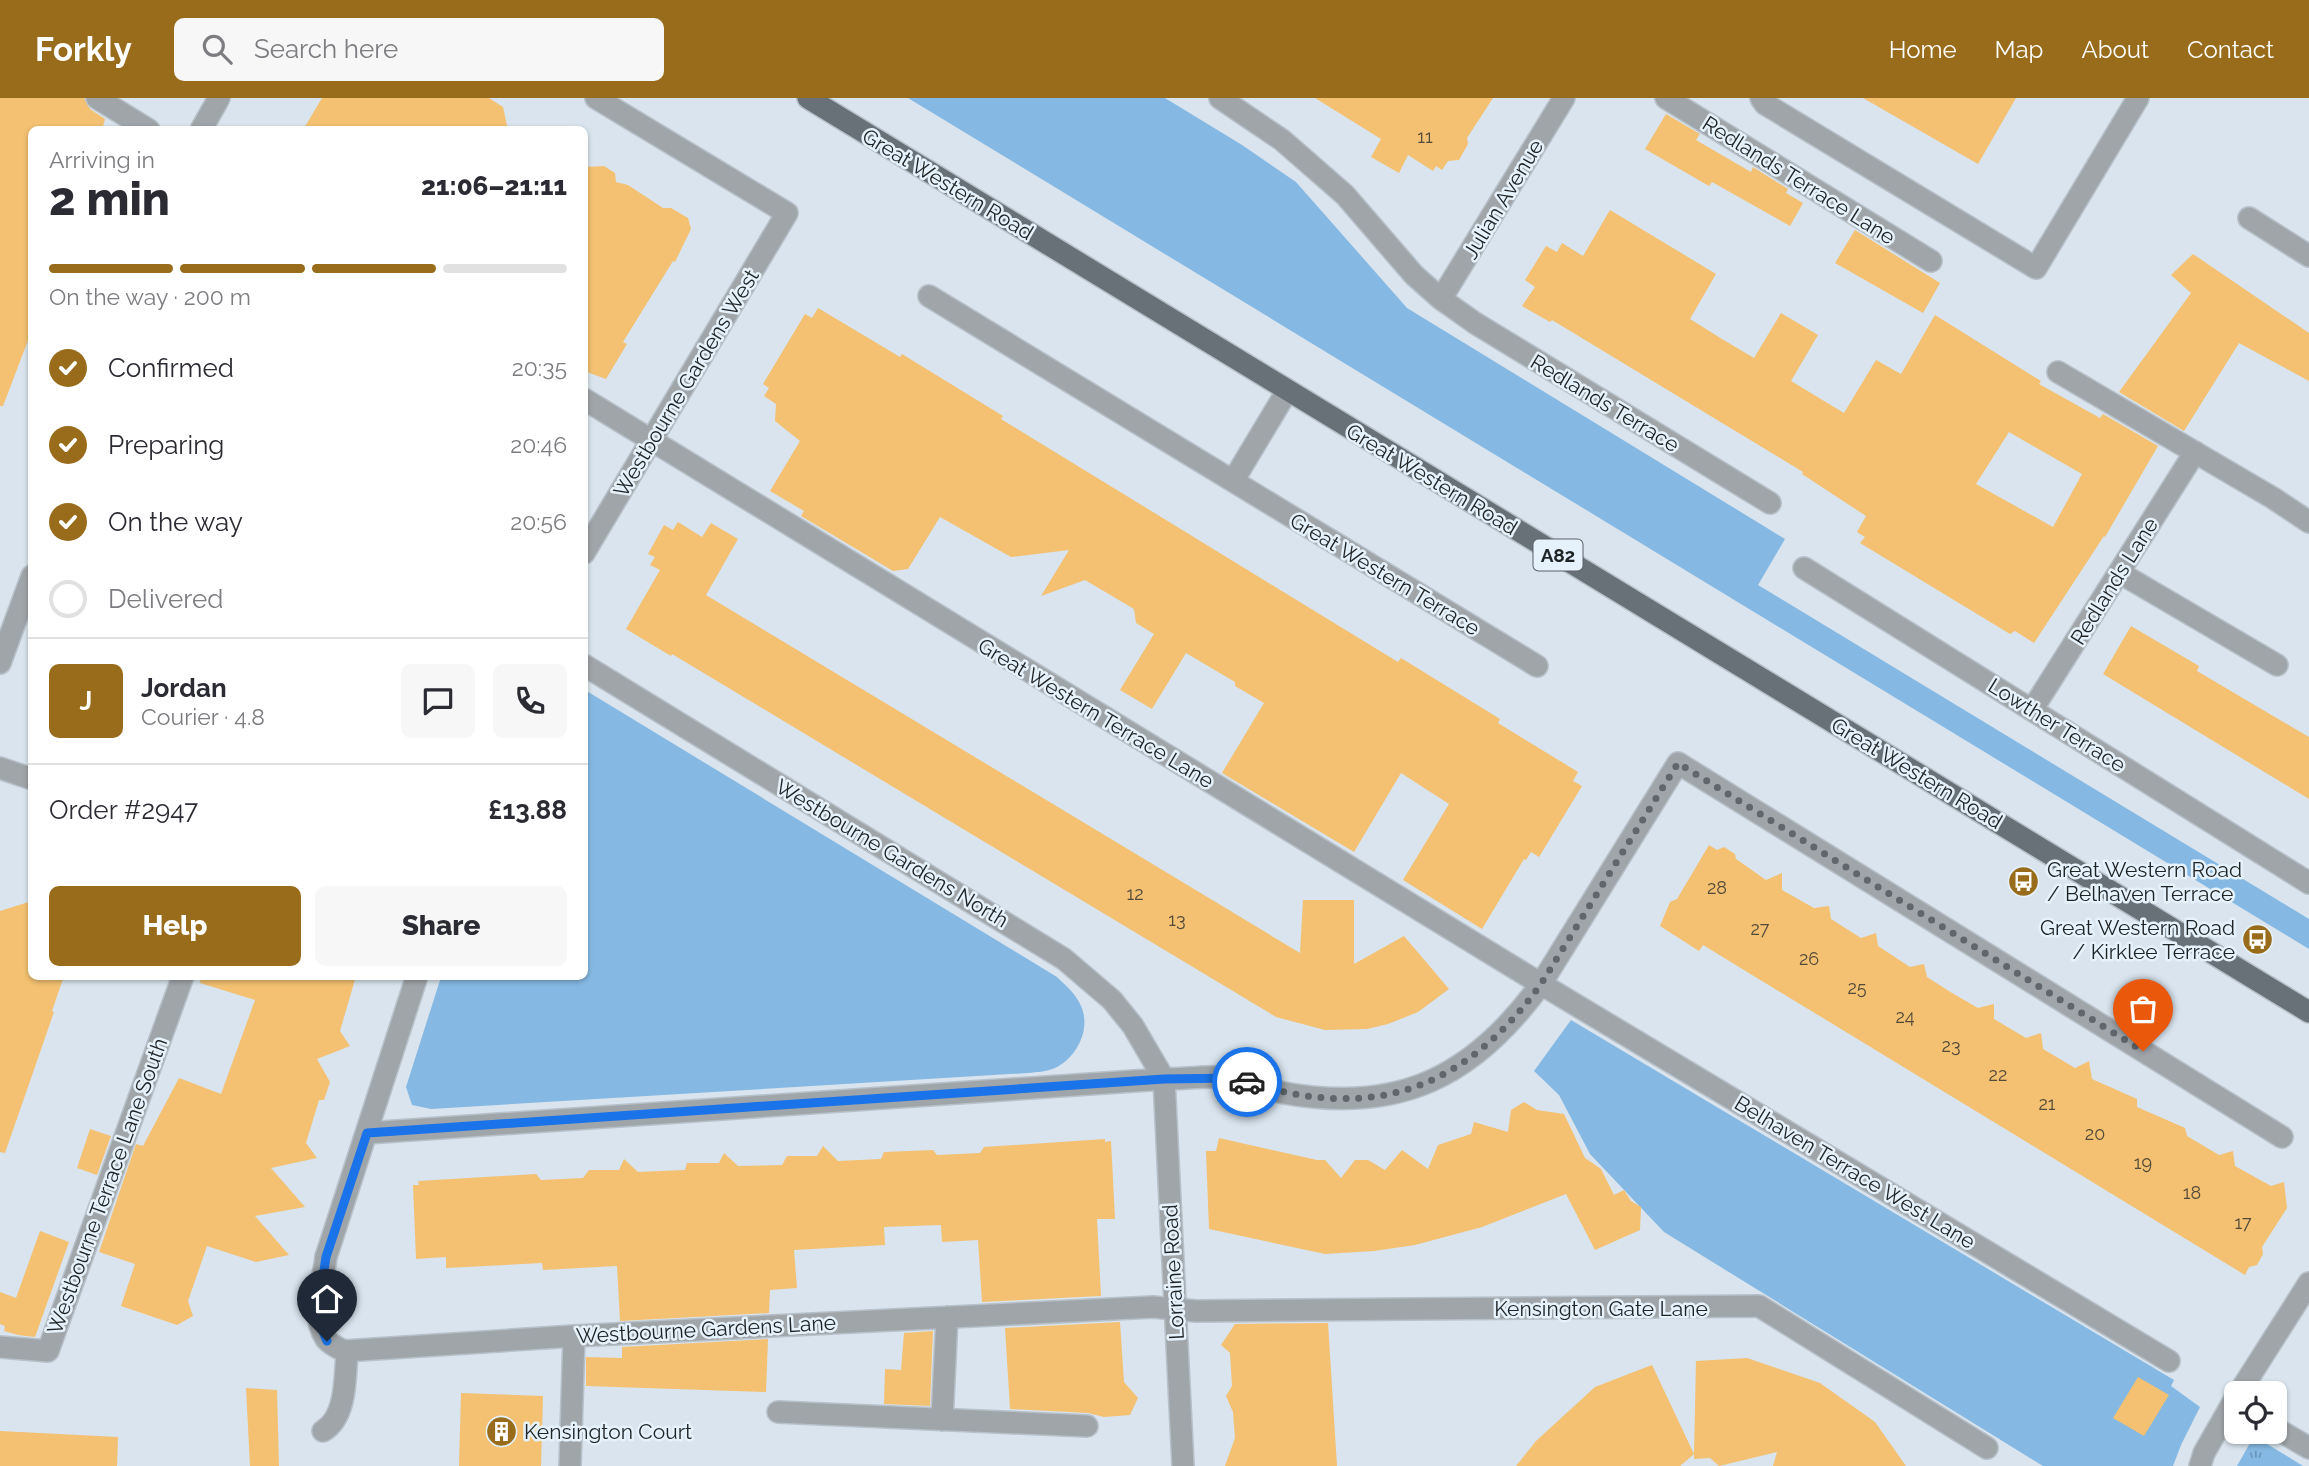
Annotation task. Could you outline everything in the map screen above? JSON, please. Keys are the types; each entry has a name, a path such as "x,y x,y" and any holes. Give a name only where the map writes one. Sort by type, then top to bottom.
{"main road":[{"name":"Great Western Road","path":"807,98 2309,1012"}],"street":[{"path":"97,98 142,126"},
{"path":"203,126 219,98"},
{"name":"Westbourne Gardens West","path":"588,546 787,213 596,98"},
{"name":"Redlands Terrace","path":"1220,98 1282,140 1345,195 1414,275 1441,299 1475,323 1770,503"},
{"name":"Julian Avenue","path":"1441,299 1564,98"},
{"name":"Redlands Terrace Lane","path":"1666,98 1931,261"},
{"path":"1760,98 1765,104 2036,268 2138,98"},
{"path":"2249,218 2309,256"},
{"name":"Great Western Terrace","path":"929,296 1537,666"},
{"path":"2058,372 2309,522"},
{"path":"1233,481 1287,391"},
{"name":"Great Western Terrace Lane","path":"588,402 1541,984"},
{"name":"Redlands Lane","path":"2032,710 2195,452"},
{"name":"Lowther Terrace","path":"1804,568 2309,883"},
{"path":"2120,573 2277,665"},
{"path":"0,663 28,587"},
{"name":"Westbourne Gardens North","path":"588,667 1064,959 1112,1000 1126,1017 1164,1079"},
{"path":"367,1133 1164,1079 1236,1078 1283,1093 1332,1098 1368,1097 1414,1089 1432,1082 1473,1057 1516,1017 1541,984 1678,763 2282,1137"},
{"path":"0,768 28,778"},
{"name":"Westbourne Terrace Lane South","path":"0,1347 48,1351 182,980"},
{"path":"323,1431 333,1425 340,1411 348,1351 327,1341 320,1324 320,1295 326,1257 416,980"},
{"name":"Belhaven Terrace West Lane","path":"1541,984 2169,1361"},
{"name":"Lorraine Road","path":"1164,1079 1183,1466"},
{"path":"2247,1381 2309,1283"},
{"name":"Kensington Gate Lane","path":"1175,1310 1759,1306 1987,1448"},
{"name":"Westbourne Gardens Lane","path":"348,1351 574,1336 947,1317 1153,1307 1175,1310"},
{"path":"942,1420 947,1317"},
{"path":"570,1466 574,1336"},
{"path":"778,1412 1087,1426"},
{"path":"2200,1466 2204,1453 2224,1419"},
{"path":"2287,1434 2309,1448"}],"green space":[{"path":"908,98 1165,98 1296,182 1407,308 1785,539 1758,585 2309,919 2309,949"},
{"path":"588,692 1057,977 1075,995 1083,1011 1084,1031 1070,1056 1055,1068 1028,1073 431,1109 412,1105 406,1087 440,980 588,980"},
{"path":"1571,1020 2174,1380 2171,1386 2200,1407 2173,1466 2043,1466 1664,1232 1590,1154 1559,1095 1534,1071"},
{"path":"2249,1444 2267,1444 2303,1466 2237,1466"}],"building":[{"path":"0,98 84,98 90,109 105,119 103,126 28,126 28,340 3,406 0,406"},
{"path":"322,98 489,98 503,107 507,126 305,126"},
{"path":"1315,98 1493,98 1467,138 1468,144 1459,160 1448,161 1442,170 1436,166 1433,171 1408,155 1399,173 1371,157 1381,139"},
{"path":"1863,98 2016,98 1978,164"},
{"path":"1666,114 1700,134 1696,140 1751,172 1753,167 1788,189 1786,193 1803,203 1790,226 1712,182 1709,186 1645,149"},
{"path":"604,166 615,173 616,182 628,185 663,208 671,208 688,218 691,229 675,262 673,261 623,342 627,344 606,379 588,372 588,167"},
{"path":"1610,210 1716,274 1690,319 1722,339 1754,358 1781,313 1818,335 1791,381 1844,413 1876,360 1901,374 1935,315 2041,381 2039,384 2100,418 2103,414 2158,446 2105,537 2034,643 2015,631 2010,634 1860,543 1865,537 1857,532 1866,516 1802,474 1803,472 1552,320 1550,322 1522,306 1535,287 1525,280 1546,246 1557,252 1562,243 1583,256","holes":["2009,432 2082,474 2053,527 1976,484"]},
{"path":"1855,230 1940,283 1923,313 1835,263"},
{"path":"2193,254 2309,333 2309,381 2239,343 2184,431 2119,392 2191,293 2171,275"},
{"path":"818,308 900,357 902,354 1003,416 1001,419 1398,662 1401,658 1500,719 1498,723 1578,772 1573,781 1582,786 1539,857 1531,852 1526,860 1524,859 1482,929 1403,880 1449,804 1401,773 1354,852 1222,773 1264,703 1186,653 1152,709 1120,690 1154,634 1136,623 1134,609 1085,580 1041,596 1069,550 1011,557 940,517 908,569 893,571 801,516 804,511 770,491 800,441 775,421 776,404 764,396 769,388 763,384 805,314 812,318"},
{"path":"678,522 702,537 711,523 738,539 706,595 1300,953 1303,900 1354,900 1354,964 1404,936 1449,989 1418,1012 1367,1029 1325,1030 1276,1017 672,654 671,656 626,629 660,570 650,565 655,557 648,554 664,525 673,530"},
{"path":"2131,626 2199,666 2197,671 2309,737 2309,799 2103,674"},
{"path":"1709,845 1717,850 1724,847 1766,880 1782,873 1782,890 1814,908 1829,906 1831,919 1861,938 1876,933 1878,946 1910,967 1924,964 1927,977 1978,1008 1994,1004 1994,1019 2026,1038 2041,1033 2043,1049 2075,1068 2089,1061 2092,1079 2137,1099 2137,1107 2185,1128 2187,1136 2219,1155 2233,1151 2235,1166 2271,1186 2284,1182 2287,1208 2262,1247 2263,1254 2257,1265 2249,1267 2245,1275 1703,945 1699,951 1660,926 1670,902 1677,899"},
{"path":"28,902 28,980 63,980 5,1153 0,1152 0,911"},
{"path":"200,980 355,980 340,1031 350,1046 317,1059 330,1082 324,1100 319,1100 306,1143 317,1158 271,1168 305,1207 255,1216 289,1255 256,1262 207,1246 188,1301 193,1316 177,1325 121,1306 135,1264 99,1252 136,1144 143,1146 179,1078 221,1094 255,1000 200,983"},
{"path":"1524,1102 1537,1110 1564,1114 1585,1158 1601,1169 1614,1195 1624,1190 1631,1201 1641,1207 1640,1230 1595,1250 1566,1194 1482,1227 1415,1245 1374,1251 1325,1254 1209,1229 1206,1151 1216,1151 1219,1138 1325,1160 1341,1178 1355,1160 1368,1160 1385,1170 1402,1150 1428,1169 1438,1145 1471,1134 1474,1122 1508,1132 1511,1110"},
{"path":"90,1129 111,1136 97,1175 77,1168"},
{"path":"1105,1139 1105,1142 1111,1141 1115,1219 1097,1219 1101,1296 982,1302 978,1240 942,1242 941,1225 884,1227 885,1245 794,1250 797,1288 770,1290 769,1313 620,1321 617,1266 543,1270 542,1263 446,1268 446,1257 416,1259 413,1185 419,1185 418,1181 536,1174 541,1180 583,1178 589,1170 619,1170 624,1159 638,1172 685,1170 687,1163 719,1163 724,1153 738,1166 782,1165 787,1156 817,1156 823,1146 838,1161 881,1159 884,1152 933,1150 937,1155 980,1153 984,1147"},
{"path":"40,1231 69,1242 35,1337 18,1335 4,1331 5,1326 0,1324 0,1292 16,1298"},
{"path":"1120,1322 1124,1382 1138,1398 1130,1415 1104,1417 1088,1413 1010,1409 1005,1328"},
{"path":"1328,1323 1337,1466 1225,1466 1235,1438 1233,1412 1226,1396 1232,1386 1230,1353 1221,1345 1235,1324"},
{"path":"933,1331 930,1406 884,1404 885,1369 901,1370 904,1333"},
{"path":"768,1339 766,1392 586,1386 586,1357 622,1358 622,1347"},
{"path":"1747,1358 1820,1383 1875,1422 1906,1466 1773,1466 1777,1452 1719,1466 1710,1458 1694,1459 1696,1361"},
{"path":"1652,1365 1694,1454 1680,1466 1516,1466 1536,1441 1595,1387"},
{"path":"2138,1377 2169,1395 2144,1436 2113,1418"},
{"path":"246,1388 277,1390 279,1466 250,1466"},
{"name":"Kensington Court","path":"461,1393 543,1396 541,1466 459,1466"},
{"path":"0,1431 118,1437 117,1466 0,1466"}],"way so far":[{"path":"1247,1082 1283,1093 1332,1098 1368,1097 1414,1089 1432,1082 1473,1057 1516,1017 1541,984 1678,763 2143,1051"}],"place":[{"name":"Great Western Road / Belhaven Terrace","path":"2024,881"},
{"name":"Great Western Road / Kirklee Terrace","path":"2258,939"},
{"name":"Kensington Court","path":"501,1431"}],"route":[{"path":"327,1341 318,1310 326,1257 367,1133 1164,1079 1236,1078 1247,1082"}]}
